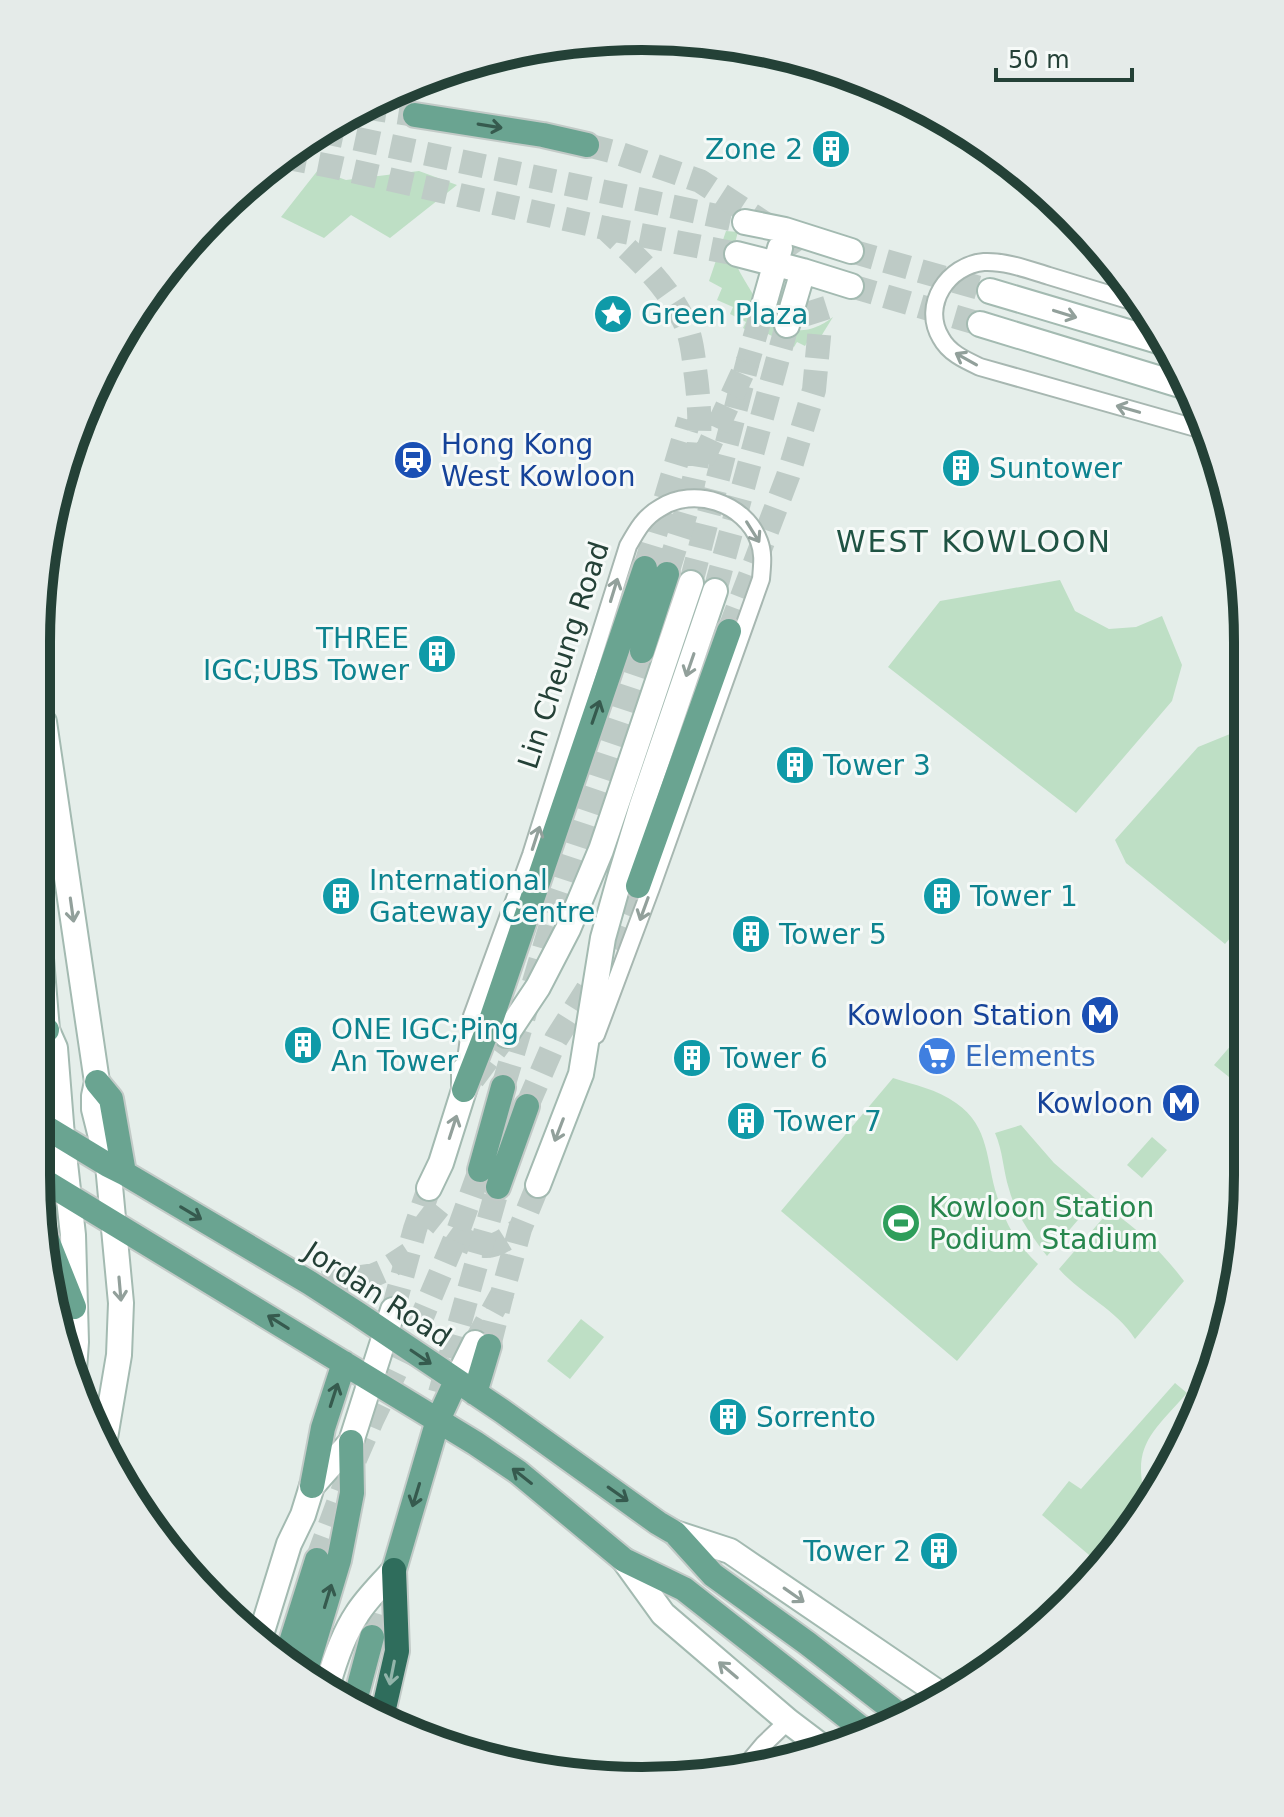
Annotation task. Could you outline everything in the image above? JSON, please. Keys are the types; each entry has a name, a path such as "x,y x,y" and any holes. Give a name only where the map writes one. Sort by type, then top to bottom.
{"highway":[{"path":"384,1708 397,1651 394,1570"}],"main road":[{"path":"415,115 587,145"},
{"path":"745,222 785,230 851,251"},
{"path":"763,308 785,230"},
{"path":"737,254 851,286"},
{"path":"787,325 803,271"},
{"path":"990,291 1150,339"},
{"path":"980,324 1174,383"},
{"path":"464,1080 489,1026 656,571 642,651"},
{"path":"506,1035 538,987 568,929 601,850 691,583"},
{"name":"Lin Cheung Road","path":"538,1185 581,1074 603,938 642,805 715,591"},
{"path":"638,886 729,631"},
{"path":"50,763 97,1082 111,1099 116,1169 114,1223 121,1303 119,1355 107,1428"},
{"path":"50,1043 55,1048 73,1235 76,1347"},
{"name":"Lin Cheung Road","path":"429,1188 441,1163 464,1080"},
{"path":"503,1087 489,1178 527,1106"},
{"name":"Jordan Road","path":"50,1129 390,1322 465,1387 647,1515 675,1533 730,1551 934,1690"},
{"path":"50,1185 438,1420 518,1472 624,1560 684,1589 858,1726"},
{"path":"57,1264 74,1307"},
{"path":"308,1663 342,1546 352,1493 351,1442 390,1322"},
{"path":"330,1678 345,1635 358,1612 394,1570 438,1420 465,1387 482,1345"},
{"path":"263,1629 289,1544 312,1486 323,1428 344,1363"},
{"path":"312,1486 351,1442"},
{"name":"Jordan Road","path":"675,1533 713,1575 894,1711"},
{"path":"289,1650 317,1560"},
{"path":"624,1560 663,1614 815,1741"},
{"path":"357,1694 372,1637"}],"street":[{"path":"1124,299 1018,267 985,262 962,268 951,275 937,298 935,324 940,338 951,350 963,360 980,367 1194,427"},
{"name":"Lin Cheung Road","path":"464,1080 472,1016 531,855 628,546 642,522 661,506 688,497 714,500 736,511 752,526 763,561 761,579 581,1074"},
{"path":"753,1757 788,1721"}],"green space":[{"path":"318,170 346,180 419,171 457,185 390,238 351,215 324,238 281,217"},
{"path":"726,231 738,232 734,250 736,264 759,303 776,322 796,330 808,330 833,317 820,338 812,334 805,346 797,342 794,347 768,334 764,340 743,328 746,322 730,314 733,307 717,300 722,288 709,281"},
{"path":"1060,580 1075,611 1109,629 1136,627 1162,616 1182,665 1172,701 1076,813 888,667 940,601"},
{"path":"1234,734 1234,934 1225,944 1126,863 1115,840 1198,747"},
{"path":"1234,1042 1234,1071 1229,1077 1214,1065"},
{"name":"Kowloon Station Podium Stadium","path":"893,1078 949,1098 975,1122 985,1145 1004,1215 1018,1242 1038,1264 957,1361 781,1211"},
{"path":"1021,1125 1054,1163 1096,1199 1047,1256 1016,1207 995,1133"},
{"path":"1152,1137 1167,1150 1142,1178 1127,1165"},
{"path":"1110,1210 1150,1242 1184,1281 1135,1339 1118,1319 1059,1269"},
{"path":"581,1319 604,1337 570,1379 547,1361"},
{"path":"1175,1383 1187,1393 1147,1442 1141,1468 1143,1489 1093,1558 1042,1515 1069,1481 1081,1489"}],"tunnel":[{"path":"382,110 415,115"},
{"path":"337,135 745,222"},
{"path":"587,145 700,181 775,230 802,269 820,326 814,390 788,476 729,631"},
{"path":"299,160 605,228 649,271 677,307 686,326 699,410 694,479 667,574"},
{"path":"605,228 737,254"},
{"path":"851,251 990,291"},
{"path":"851,286 980,324"},
{"path":"691,583 763,308"},
{"path":"715,591 787,325"},
{"path":"702,461 748,361"},
{"path":"645,568 689,420"},
{"path":"503,1087 556,908 642,651"},
{"path":"527,1106 556,1039 606,960 638,886"},
{"path":"473,1079 506,1035"},
{"path":"317,1560 350,1471 422,1317 480,1170"},
{"path":"475,1343 502,1294 520,1229 538,1185"},
{"path":"440,1393 498,1187"},
{"path":"393,1310 429,1188"},
{"path":"422,1209 452,1233 478,1245 496,1244 520,1229"},
{"path":"323,1283 374,1275 409,1254"},
{"path":"489,1346 502,1294"},
{"path":"372,1637 391,1571"}],"place":[{"name":"Zone 2","path":"831,149"},
{"name":"Green Plaza","path":"613,314"},
{"name":"Hong Kong West Kowloon","path":"413,460"},
{"name":"Suntower","path":"961,468"},
{"name":"THREE IGC;UBS Tower","path":"437,654"},
{"name":"Tower 3","path":"795,765"},
{"name":"International Gateway Centre","path":"341,896"},
{"name":"Tower 1","path":"942,896"},
{"name":"Tower 5","path":"751,934"},
{"name":"Kowloon Station","path":"1100,1015"},
{"name":"ONE IGC;Ping An Tower","path":"303,1045"},
{"name":"Elements","path":"937,1056"},
{"name":"Tower 6","path":"692,1058"},
{"name":"Kowloon","path":"1181,1103"},
{"name":"Tower 7","path":"746,1121"},
{"name":"Kowloon Station Podium Stadium","path":"901,1223"},
{"name":"Sorrento","path":"728,1417"},
{"name":"Tower 2","path":"939,1551"}],"district":[{"name":"WEST KOWLOON","path":"974,542"}]}
